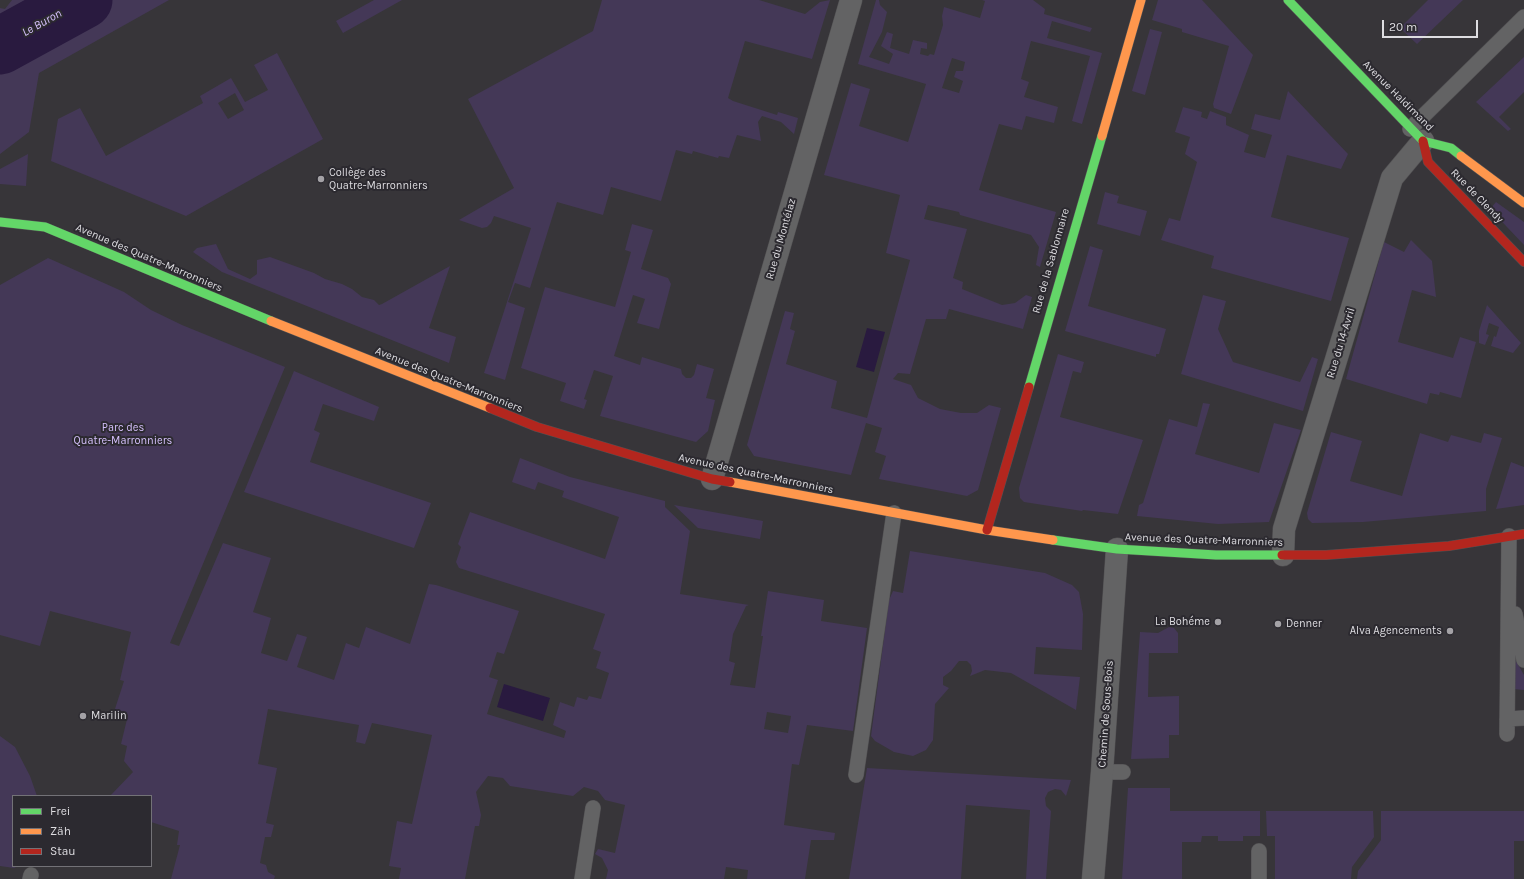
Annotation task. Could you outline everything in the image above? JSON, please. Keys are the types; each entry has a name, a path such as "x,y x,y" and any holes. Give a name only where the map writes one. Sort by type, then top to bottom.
{"street":[{"name":"Rue du Montélaz","path":"712,479 851,0"},
{"name":"Rue de la Sablonnaire","path":"987,530 1141,0"},
{"name":"Avenue Haldimand","path":"1288,0 1417,135 1451,148 1524,203"},
{"name":"Rue de Clendy","path":"1417,135 1428,162 1457,194 1524,262"},
{"name":"Rue du 14-Avril","path":"1282,555 1284,529 1392,178 1417,135"},
{"name":"Avenue des Quatre-Marronniers","path":"0,222 45,227 192,289 537,427 712,479 894,514 987,530 1117,549 1216,555 1326,555 1449,546 1517,535"},
{"name":"Chemin de Sous-Bois","path":"1093,879 1102,772 1117,549"}],"lane":[{"path":"1417,135 1524,17"},
{"path":"856,775 894,514"},
{"path":"1507,734 1509,592 1517,535"},
{"path":"1509,592 1524,660"},
{"path":"1507,719 1524,718"},
{"path":"1102,772 1124,772"},
{"path":"582,879 593,808"},
{"path":"1259,851 1259,879"}],"green space":[{"path":"12,0 57,0 0,31 0,8 5,9"},
{"path":"109,0 169,0 39,73 29,132 0,154 0,60"},
{"path":"374,0 402,0 343,33 336,21"},
{"path":"602,0 759,0 805,14 820,2 830,0 812,59 745,41 728,98 777,115 778,112 798,118 794,134 781,122 762,116 758,122 761,141 737,135 729,158 719,156 718,158 693,151 692,154 676,150 661,201 611,187 603,215 557,202 530,288 515,283 508,302 525,308 505,380 484,373 531,228 494,216 491,223 487,227 482,228 459,220 514,188 468,99 593,31"},
{"path":"876,0 879,0 880,5 887,12 882,32 869,57 889,64 893,54 881,46 887,32 893,34 890,48 909,54 913,40 927,43 927,49 921,48 920,54 928,56 930,54 934,55 943,25 942,16 944,7 980,18 985,1 982,0 1033,0 1045,9 1044,14 1092,28 1090,32 1052,21 1047,38 1102,53 1082,124 1072,121 1090,56 1031,41 1021,79 1029,82 1024,97 1058,107 1054,123 1026,116 1022,130 999,124 979,190 1056,212 1040,267 1036,265 1039,247 1031,235 960,215 959,212 928,205 924,219 967,229 953,278 963,282 962,289 1002,305 1015,303 1026,295 1032,297 1023,329 949,309 946,319 926,319 910,374 898,373 893,379 911,385 918,398 940,409 961,413 977,413 989,405 1001,408 978,490 967,496 879,479 886,456 875,452 882,428 866,423 851,475 754,456 747,445 785,311 794,313 790,329 795,331 786,364 837,381 831,408 867,418 910,260 886,253 900,195 824,175 851,83 870,89 859,126 908,142 926,84 858,64","holes":["952,58 965,62 963,71 956,71 954,77 963,81 959,93 942,88"]},
{"path":"1158,0 1202,0 1253,55 1231,114 1214,108 1213,104 1229,46 1182,32 1182,29 1152,20"},
{"path":"1428,0 1463,0 1417,44 1400,28"},
{"path":"1150,29 1162,32 1145,95 1132,91"},
{"path":"277,53 323,139 186,216 51,161 58,119 80,108 106,156 203,103 200,96 231,78 245,102 268,90 254,65","holes":["235,93 244,110 228,119 218,103"]},
{"path":"1524,57 1524,92 1499,117 1511,129 1508,131 1476,102"},
{"path":"1288,91 1348,154 1341,169 1287,155 1271,217 1349,238 1331,301 1211,268 1214,256 1161,240 1169,218 1180,221 1197,162 1185,154 1190,137 1175,132 1183,107 1202,112 1201,117 1207,119 1210,111 1226,117 1226,125 1249,135 1244,152 1265,158 1272,135 1251,129 1255,114 1280,120"},
{"path":"28,154 26,186 0,184 0,169"},
{"path":"1105,192 1119,196 1117,203 1147,211 1140,236 1097,224"},
{"path":"1496,202 1524,222 1524,245 1490,209"},
{"path":"632,224 653,230 641,269 668,278 671,284 659,329 637,323 645,299 633,295 614,356 640,365 642,357 681,369 682,374 686,378 691,378 694,375 697,364 714,369 706,398 715,400 708,431 696,442 600,416 613,376 594,370 584,399 587,400 584,409 560,401 566,383 521,368 545,287 615,307 631,252 625,250"},
{"path":"1411,240 1432,261 1436,297 1412,290 1398,342 1453,358 1460,337 1476,342 1461,398 1440,392 1439,395 1430,393 1427,404 1346,379 1384,242 1404,252"},
{"path":"216,244 228,269 250,279 257,274 257,260 270,257 314,273 325,279 342,284 352,289 362,297 374,300 379,305 450,266 429,328 456,337 449,363 222,272 193,252 197,248"},
{"path":"1090,246 1103,250 1088,306 1166,329 1159,354 1156,354 1156,357 1065,331"},
{"name":"Parc des Quatre-Marronniers","path":"48,258 124,292 151,310 182,325 285,367 170,643 179,646 223,543 271,558 253,612 271,618 261,653 287,661 297,634 307,637 297,667 334,680 346,643 359,648 366,627 410,644 429,584 436,585 519,611 504,654 497,652 489,677 498,680 487,714 564,738 566,731 553,725 560,702 574,707 577,697 587,700 589,696 601,699 609,673 596,668 601,652 593,649 605,614 459,568 456,562 461,547 458,544 470,512 605,559 619,517 562,497 564,491 538,482 535,490 512,482 520,458 570,477 665,501 665,507 690,531 680,594 749,605 746,606 733,634 729,661 735,663 730,685 755,688 768,591 824,600 821,621 867,628 853,731 807,725 799,765 792,764 784,825 835,833 834,840 811,840 805,879 747,879 748,870 726,867 724,879 606,879 608,870 602,858 595,854 598,849 615,853 625,805 605,800 598,791 584,787 573,796 510,786 503,778 488,776 476,792 481,815 479,826 475,826 465,879 399,879 401,868 389,866 397,821 412,824 432,735 372,723 365,744 356,742 359,725 268,709 258,764 277,768 266,823 274,825 271,837 265,837 260,863 266,865 268,872 275,876 274,879 171,879 180,845 177,845 179,831 152,822 152,795 111,795 133,772 124,761 127,746 121,744 128,715 114,712 124,681 120,680 131,632 50,611 40,646 0,635 0,285","holes":["767,712 791,716 788,733 764,729"]},
{"path":"1203,295 1226,301 1218,329 1233,362 1300,382 1312,357 1318,359 1303,411 1181,374"},
{"path":"1487,305 1521,343 1513,353 1491,346 1499,327 1489,323 1486,334 1489,335 1485,345 1479,343 1479,331"},
{"path":"1058,354 1084,362 1081,373 1073,371 1060,417 1143,440 1118,514 1082,511 1024,502 1020,498 1019,488"},
{"path":"294,371 379,407 374,421 323,404 314,430 320,433 310,462 431,503 414,548 244,492"},
{"path":"1203,403 1210,404 1195,454 1259,473 1274,423 1301,430 1269,522 1218,524 1137,516 1139,505 1143,503 1169,419 1197,427"},
{"path":"1331,432 1362,441 1350,481 1402,496 1420,433 1448,442 1451,435 1481,443 1484,433 1502,438 1486,489 1486,511 1363,522 1312,523 1308,519 1307,513"},
{"path":"1511,462 1524,467 1524,505 1496,509"},
{"path":"674,505 763,521 760,539 698,528"},
{"path":"910,551 1045,573 1072,585 1079,592 1083,614 1082,650 1036,647 1034,674 1080,677 1076,710 1011,673 985,670 970,676 972,671 971,665 967,661 959,661 951,671 943,677 943,685 949,688 935,704 933,740 926,750 913,756 894,752 875,741 871,736 889,600 893,591 903,593"},
{"path":"1169,627 1174,628 1178,633 1178,653 1149,653 1148,697 1179,696 1179,735 1169,735 1169,758 1131,759 1140,632 1158,633"},
{"path":"1514,640 1516,661 1524,675 1524,690 1513,689"},
{"path":"0,736 15,747 30,776 37,795 12,795 12,867 16,867 14,868 0,866"},
{"path":"867,768 1071,780 1066,796 1061,790 1055,789 1048,792 1045,798 1046,806 1051,811 1046,879 1026,879 1030,810 966,805 961,879 849,879"},
{"path":"1128,788 1170,788 1170,811 1260,811 1260,836 1243,836 1243,841 1218,841 1218,836 1202,836 1201,842 1182,842 1182,879 1122,879"},
{"path":"1266,811 1373,811 1374,837 1352,867 1351,879 1275,879 1275,836 1267,836"},
{"path":"1381,811 1524,811 1524,841 1514,841 1514,879 1357,879 1358,871 1381,840"}],"shaded area":[{"path":"867,328 885,332 874,372 856,367"},
{"path":"504,684 550,698 543,721 497,707"}],"waterway":[{"name":"Le Buron","path":"0,46 84,0"}],"traffic: fast":[{"path":"1288,0 1423,141 1451,148 1461,156"},
{"path":"1029,387 1102,136"},
{"path":"0,222 45,227 271,321"},
{"path":"1053,540 1117,549 1216,555 1282,555"}],"traffic: slow":[{"path":"1102,136 1141,0"},
{"path":"1461,156 1524,203"},
{"path":"271,321 490,408"},
{"path":"730,482 987,530 1053,540"}],"traffic: jam":[{"path":"1423,141 1428,162 1524,262"},
{"path":"987,530 1029,387"},
{"path":"490,408 537,427 712,479 730,482"},
{"path":"1282,555 1326,555 1449,546 1524,534"}],"place":[{"name":"Collège des Quatre-Marronniers","path":"321,179"},
{"name":"La Bohéme","path":"1218,622"},
{"name":"Denner","path":"1278,624"},
{"name":"Alva Agencements","path":"1450,631"},
{"name":"Marilin","path":"83,716"}]}
